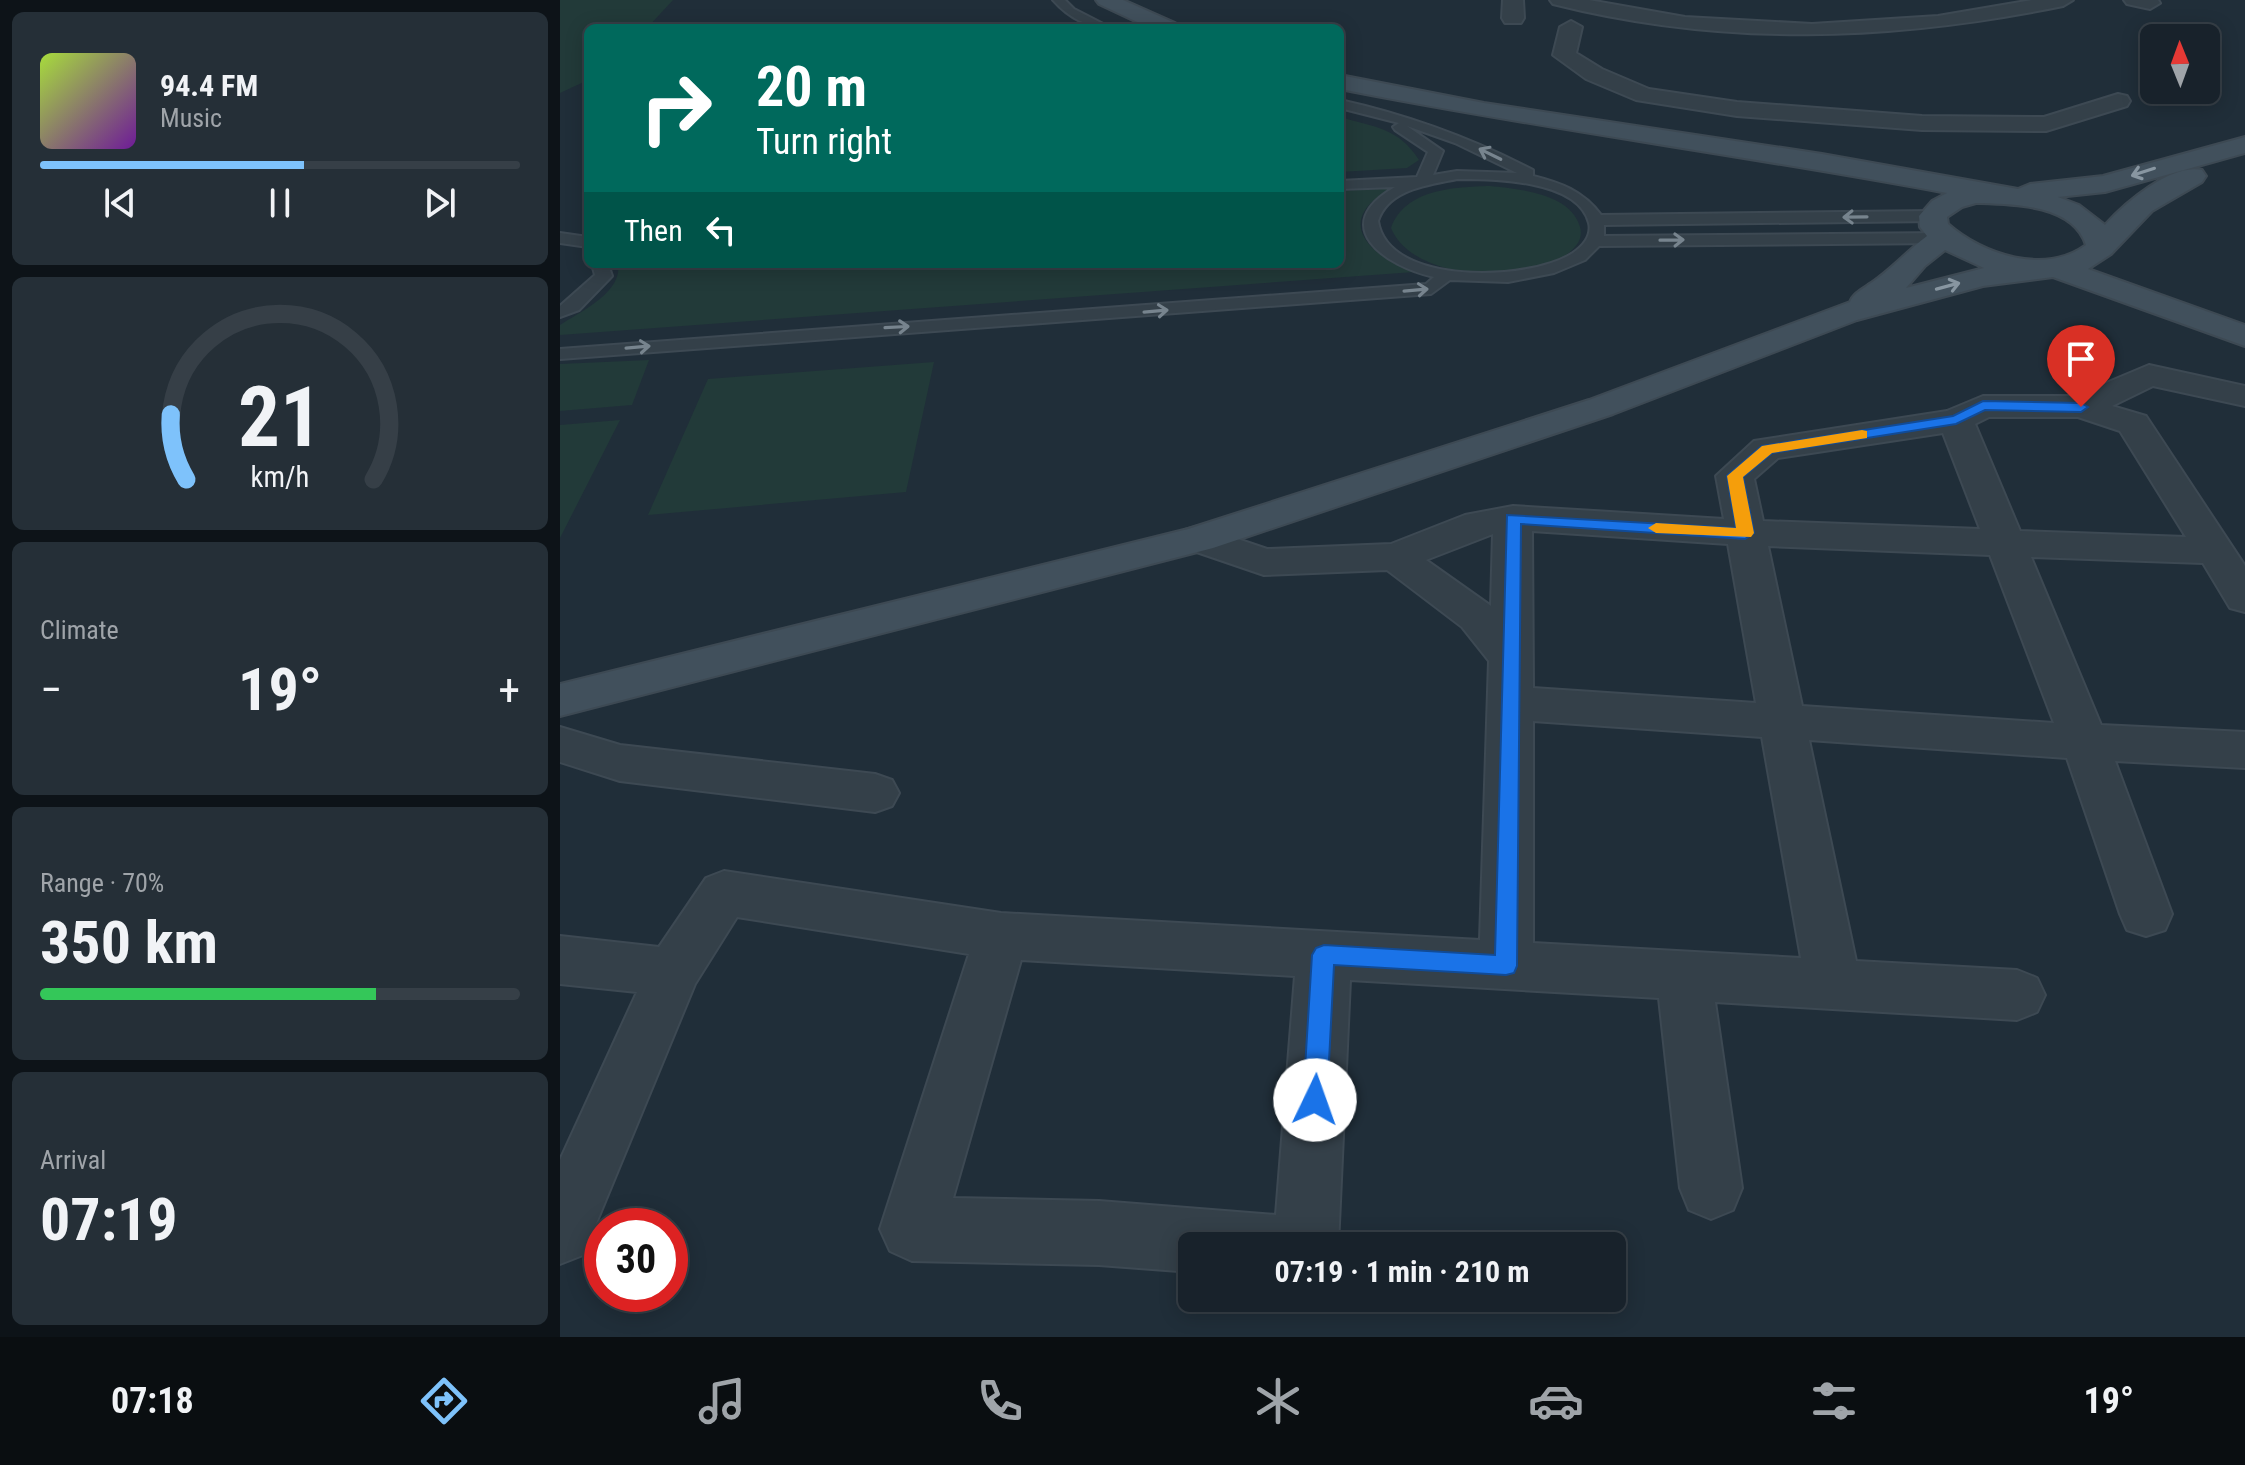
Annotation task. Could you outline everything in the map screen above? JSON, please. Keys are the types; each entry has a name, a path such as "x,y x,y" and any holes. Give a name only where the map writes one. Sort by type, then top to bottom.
{"main road":[{"path":"1106,0 1158,24"},
{"path":"1344,83 1469,107 1822,162 2053,205 2091,225 2100,237 2101,248 2130,270 2179,294 2245,320"},
{"path":"1846,313 1903,276 1938,227 1940,206 1955,199 2105,184 2245,145"},
{"path":"560,700 1199,539 1601,407 1846,313 1981,277 2076,265 2093,258 2117,226 2144,201 2245,152"},
{"path":"1822,162 1938,227 1958,248 1991,260 2054,268 2245,336"}],"street":[{"path":"1949,0 2004,19"},
{"path":"2063,0 2004,19 1924,26 1723,29 1612,13 1564,1 1571,27 1564,55 1594,74 1644,95 1737,109 1922,123 2046,124 2118,101"},
{"path":"1755,8 1880,28"},
{"path":"1571,27 1612,13"},
{"path":"2081,407 2149,375 2245,396"},
{"path":"1833,984 1735,476 1767,449 1956,420 1983,406 2081,407 2133,424 2245,598"},
{"path":"1956,420 2085,742 2146,914"},
{"path":"1199,539 1264,562 1396,557 1479,524 1513,518 1745,533 2213,551"},
{"path":"1506,966 1513,518"},
{"path":"1396,557 1477,617 1511,658"},
{"path":"1511,703 2245,750"},
{"path":"560,744 620,763 875,793"},
{"path":"560,1232 673,972 724,893 1001,936 2017,995"},
{"path":"1001,936 912,1229 1099,1233 1178,1239"},
{"path":"1307,1232 1324,955"},
{"path":"560,960 673,972"},
{"path":"1684,976 1711,1188"}],"lane":[{"path":"1059,0 1070,11 1097,24"},
{"path":"1344,105 1453,136 1559,189 1589,209 1598,231 1594,241 1579,256 1554,268 1521,276 1484,278 1446,275 1400,259 1387,252 1372,236 1370,220 1378,204 1397,191 1423,181 1436,151 1406,129 1344,112"},
{"path":"1344,185 1493,175 1559,189"},
{"path":"1596,220 1938,227"},
{"path":"1594,241 1938,227"},
{"path":"562,236 584,228"},
{"path":"562,236 584,233"},
{"path":"562,236 584,241"},
{"path":"560,312 573,306 604,276 601,268"},
{"path":"560,354 1431,289 1446,275"}],"green space":[{"path":"560,0 673,0 651,24 584,24 584,82 560,93"},
{"path":"1344,118 1385,130 1403,141 1419,160 1407,168 1344,172"},
{"path":"1490,186 1542,195 1566,207 1580,227 1581,236 1577,244 1563,257 1521,272 1469,272 1421,258 1403,245 1391,228 1407,205 1419,198 1447,189"},
{"path":"1395,188 1368,206 1363,213 1362,231 1375,250 1414,272 560,335 560,325 598,300 614,284 618,268 1344,268 1344,191"},
{"path":"649,360 632,405 560,411 560,364"},
{"path":"934,362 906,492 648,515 708,379"},
{"path":"620,420 560,538 560,425"}],"slow traffic":[{"path":"1656,528 1745,533 1735,476 1767,449 1862,435"}],"route":[{"path":"1315,1100 1324,955 1506,966 1513,518 1745,533 1735,476 1767,449 1956,420 1983,406 2081,407"}]}
